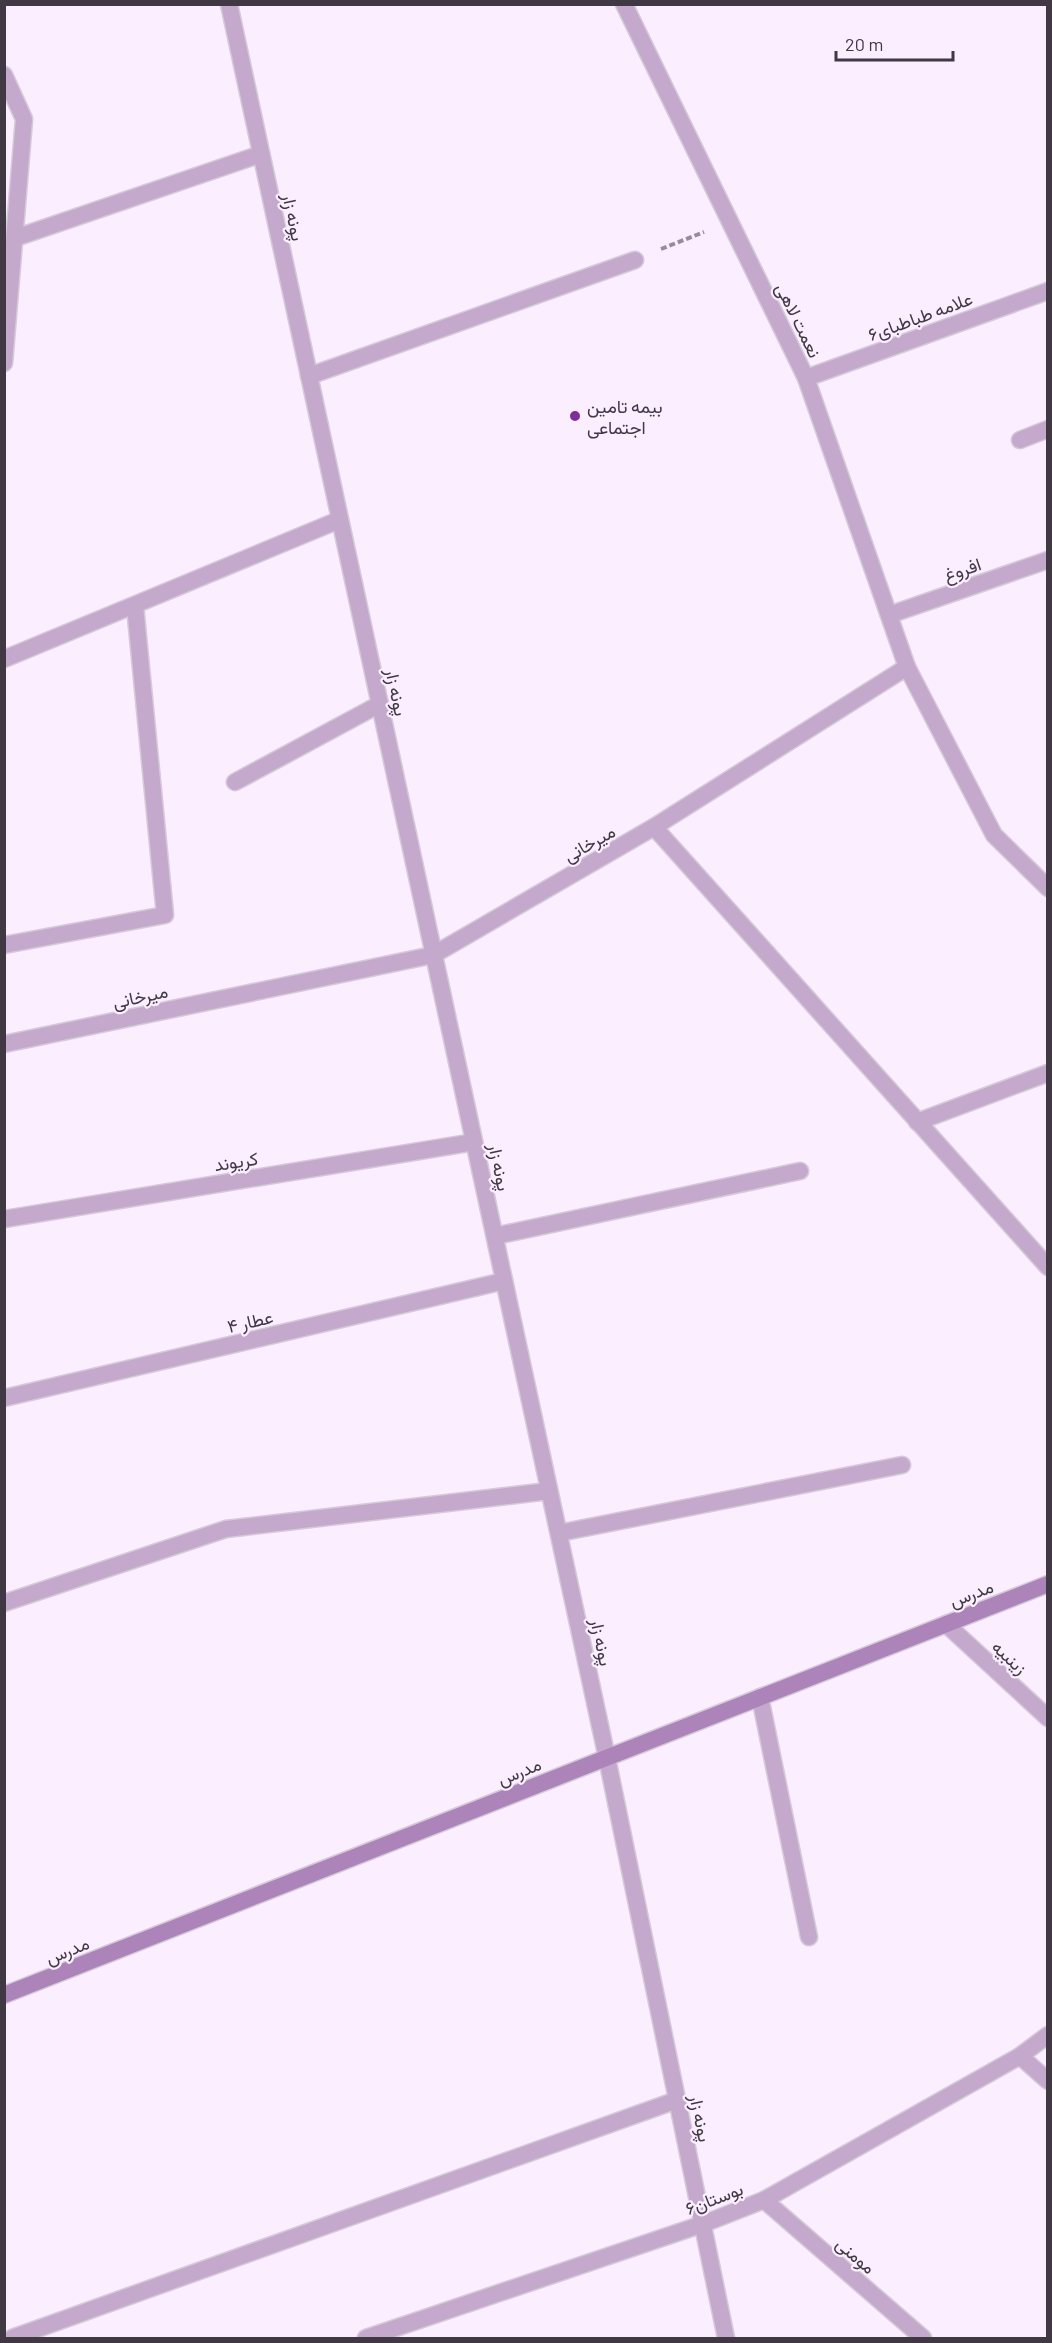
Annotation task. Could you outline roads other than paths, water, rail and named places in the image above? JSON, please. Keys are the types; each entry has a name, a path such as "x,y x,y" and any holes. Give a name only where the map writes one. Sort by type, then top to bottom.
{"main road":[{"name":"مدرس","path":"4,1995 1047,1584"}],"street":[{"name":"پونه زار","path":"229,4 607,1758 726,2338"},
{"name":"نعمت لاهی","path":"624,4 806,378 907,667"},
{"path":"4,75 24,119 4,363"},
{"path":"15,238 261,154"},
{"path":"309,376 635,260"},
{"name":"علامه طباطبای۶","path":"806,378 1047,291"},
{"path":"1020,440 1047,429"},
{"path":"4,659 339,520"},
{"name":"افروغ","path":"889,615 1047,560"},
{"path":"4,945 165,915 135,606"},
{"path":"907,667 994,835 1047,888"},
{"name":"میرخانی","path":"4,1044 433,955 654,828 907,667"},
{"path":"235,782 380,704"},
{"path":"654,828 1047,1267"},
{"path":"917,1122 1047,1072"},
{"name":"کریوند","path":"4,1219 474,1142"},
{"path":"495,1236 800,1171"},
{"name":"عطار ۴","path":"4,1398 504,1281"},
{"path":"559,1533 902,1466"},
{"path":"4,1603 226,1529 549,1491"},
{"name":"زینبیه","path":"946,1624 1047,1718"},
{"path":"760,1697 808,1937"},
{"name":"بوستان۶","path":"366,2338 703,2224 764,2200 1020,2056 1047,2035"},
{"path":"1020,2056 1047,2081"},
{"path":"12,2338 677,2100"},
{"name":"مومنی","path":"764,2200 923,2338"}],"place":[{"name":"بیمه تامین اجتماعی","path":"575,416"}]}
